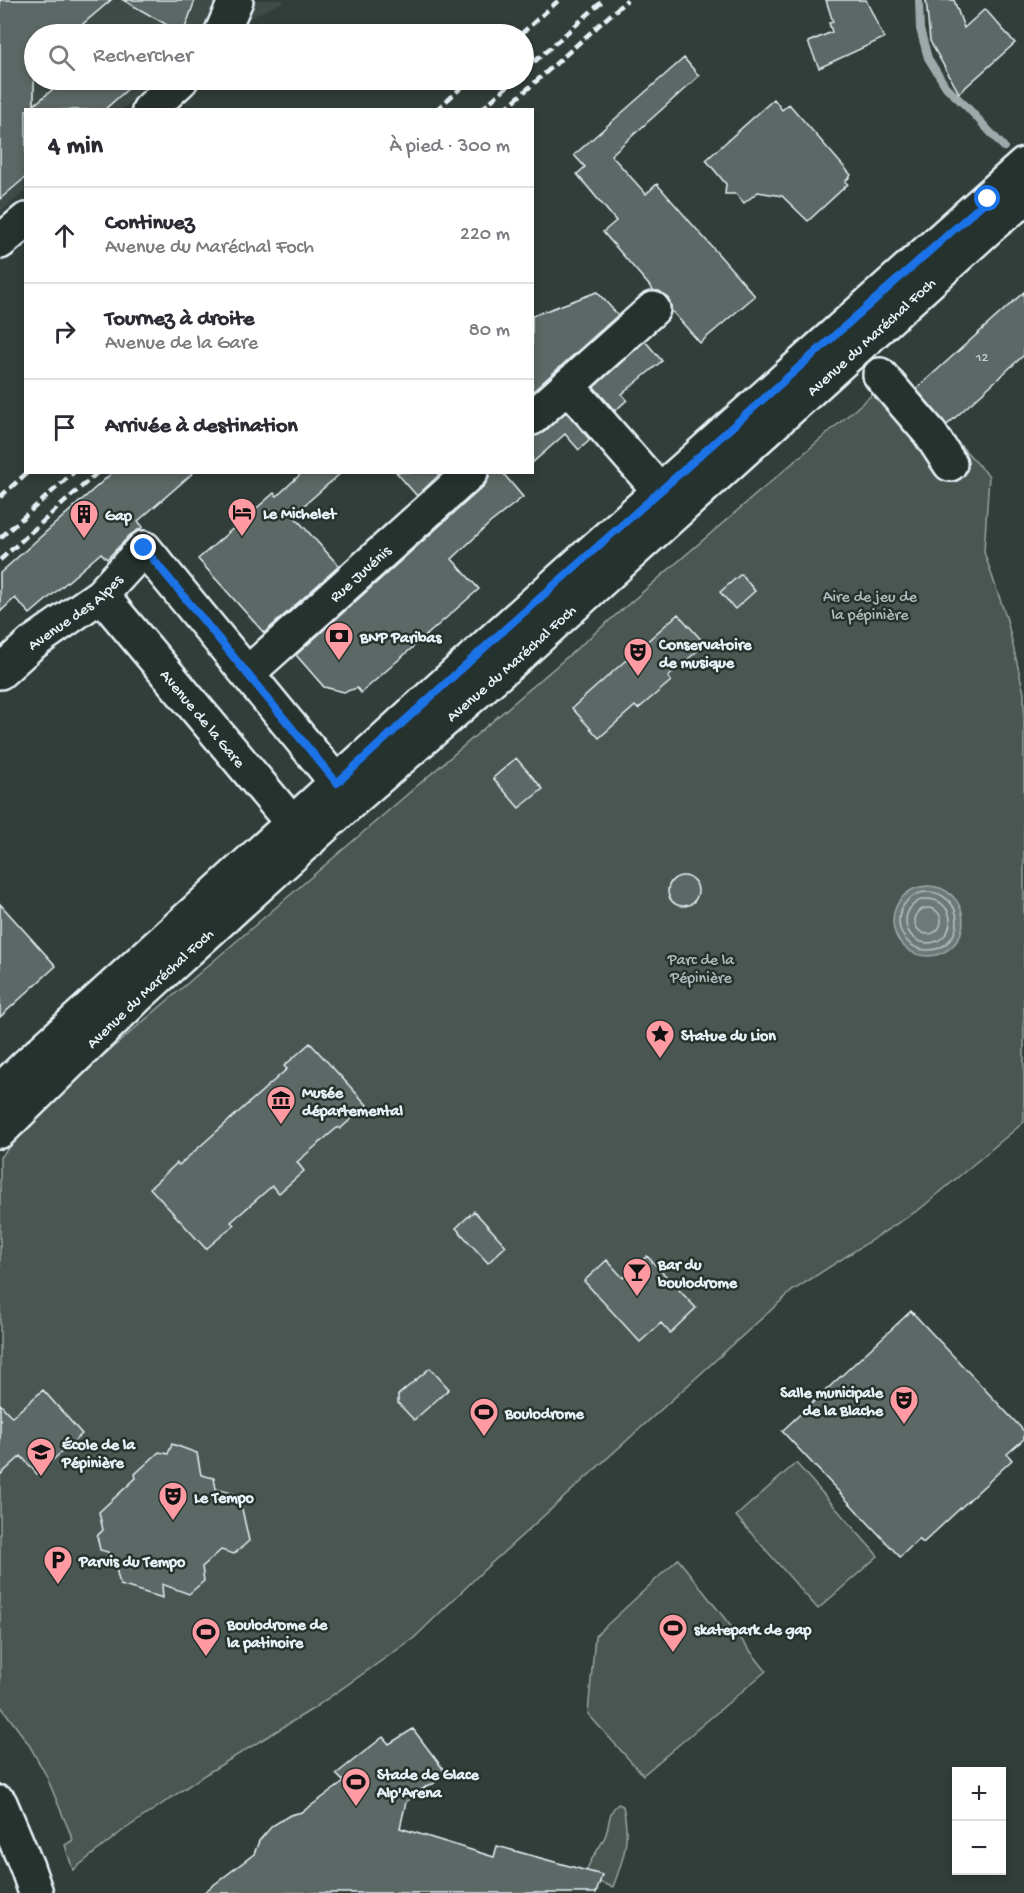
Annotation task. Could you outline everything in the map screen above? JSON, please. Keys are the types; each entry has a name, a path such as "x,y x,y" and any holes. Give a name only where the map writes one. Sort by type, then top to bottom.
{"main road":[{"path":"225,24 236,0"},
{"path":"150,108 170,90"},
{"name":"Avenue du Maréchal Foch","path":"0,1131 300,833 345,791 516,658 668,501 1024,165"},
{"name":"Avenue du Maréchal Foch","path":"668,501 1024,199"},
{"path":"0,242 24,222"},
{"path":"534,416 652,309"},
{"path":"880,375 929,432 950,464"},
{"path":"568,386 668,501"},
{"name":"Rue Juvénis","path":"248,673 469,474"},
{"name":"Avenue des Alpes","path":"0,672 31,644 101,595 144,548 248,673"},
{"name":"Avenue de la Gare","path":"101,595 300,833"},
{"path":"248,673 345,791"},
{"name":"Avenue du Maréchal Foch","path":"0,1092 28,1064 300,833"},
{"path":"0,1803 36,1893"}],"shaded area":[{"path":"0,0 286,0 238,24 24,24 24,90 145,90 123,108 24,108 24,192 0,213"}],"green space":[{"name":"Parc de la Pépinière","path":"895,375 989,476 984,552 1007,620 1024,693 1024,1122 920,1209 792,1291 486,1568 414,1638 311,1710 206,1774 121,1832 73,1870 65,1845 73,1840 46,1775 28,1743 0,1705 0,1157 75,1080"},
{"path":"796,1463 878,1556 818,1609 736,1516"},
{"name":"skatepark de gap","path":"678,1559 766,1671 643,1775 588,1714 595,1636"},
{"path":"618,1804 623,1806 626,1838 613,1887 599,1882 601,1875 586,1872 604,1839 612,1810"}],"water":[{"path":"921,886 935,886 948,892 957,901 963,914 961,934 953,946 935,956 921,956 908,950 899,941 893,928 893,914 899,901 908,892"}],"building":[{"path":"0,0 111,0 83,24 24,24 24,90 34,90 34,105 52,90 127,90 106,108 24,108 24,179 0,199"},
{"path":"123,0 195,0 187,24 165,24"},
{"path":"826,0 866,0 884,38 819,68 808,42 832,32 829,23 833,22"},
{"path":"926,0 954,0 964,28 985,9 1015,43 959,93 930,41"},
{"path":"684,58 699,76 611,155 646,194 657,184 755,296 700,343 671,310 667,297 659,291 654,291 603,232 616,221 577,174 585,167 574,155"},
{"path":"774,99 782,110 789,104 851,175 845,182 848,184 808,221 782,196 758,192 744,203 736,194 725,194 726,184 706,160"},
{"path":"597,292 618,315 534,390 534,315"},
{"path":"1024,292 1024,355 947,425 916,389"},
{"path":"645,341 662,361 622,394 627,400 615,411 594,387"},
{"path":"566,412 590,440 579,450 565,434 534,461 534,435 544,432"},
{"name":"Gap","path":"111,474 192,474 138,521 143,527 130,535 107,559 101,553 30,614 15,598 0,612 0,573"},
{"path":"301,474 340,474 293,515 339,566 264,633 198,559 274,493 277,496"},
{"path":"398,474 440,474 417,496"},
{"path":"489,474 504,474 523,497 490,523 452,559 479,589 361,693 357,688 344,692 324,687 296,655 484,486"},
{"path":"741,574 755,591 735,609 720,592"},
{"path":"678,614 705,644 668,677 671,681 638,709 635,706 599,738 572,708"},
{"path":"516,758 543,789 519,808 493,778"},
{"path":"683,876 689,877 697,885 697,897 689,905 683,906 677,905 669,897 668,891 669,885 677,877"},
{"path":"0,904 56,966 0,1017"},
{"path":"310,1043 367,1105 297,1162 304,1171 279,1193 272,1186 231,1222 234,1225 206,1249 150,1188 287,1069 284,1066"},
{"path":"474,1211 506,1246 488,1263 456,1228"},
{"name":"Bar du boulodrome","path":"647,1256 696,1308 670,1333 661,1323 640,1342 584,1281 607,1260 623,1278"},
{"path":"911,1311 1024,1431 1024,1439 1007,1454 1012,1460 923,1543 919,1539 900,1557 782,1431"},
{"path":"430,1368 449,1389 414,1420 398,1403 398,1395"},
{"path":"43,1390 82,1434 37,1474 21,1456 0,1475 0,1404 12,1417"},
{"name":"Le Tempo","path":"172,1444 197,1453 201,1475 214,1478 216,1489 239,1495 249,1541 234,1554 221,1550 202,1567 204,1581 189,1594 162,1584 163,1598 120,1585 116,1568 111,1566 108,1552 100,1550 97,1536 103,1530 99,1512 136,1478 135,1474 159,1452 168,1454"},
{"name":"Stade de Glace Alp'Arena","path":"413,1729 446,1773 406,1802 400,1828 494,1857 497,1846 602,1875 596,1893 203,1893 254,1854 259,1841 272,1826 290,1815 302,1812 344,1782 336,1774 383,1737 389,1744"}],"waterway":[{"path":"919,0 920,29 928,58 946,87 1004,147"}],"railway":[{"path":"532,24 559,0"},
{"path":"534,62 604,0"},
{"path":"534,83 627,0"},
{"path":"438,108 459,90"},
{"path":"483,108 503,90"},
{"path":"506,108 526,90"},
{"path":"0,497 26,474"},
{"path":"0,538 72,474"},
{"path":"0,560 96,474"}],"place":[{"name":"Le Michelet","path":"242,538"},
{"name":"Gap","path":"84,540"},
{"name":"BNP Paribas","path":"339,662"},
{"name":"Conservatoire de musique","path":"638,678"},
{"name":"Statue du Lion","path":"660,1060"},
{"name":"Musée départemental","path":"281,1126"},
{"name":"Bar du boulodrome","path":"637,1298"},
{"name":"Salle municipale de la Blache","path":"904,1426"},
{"name":"Boulodrome","path":"484,1438"},
{"name":"École de la Pépinière","path":"41,1478"},
{"name":"Le Tempo","path":"173,1522"},
{"name":"Parvis du Tempo","path":"58,1586"},
{"name":"skatepark de gap","path":"673,1654"},
{"name":"Boulodrome de la patinoire","path":"206,1658"},
{"name":"Stade de Glace Alp'Arena","path":"356,1808"}],"route":[{"path":"144,548 337,783 495,638 988,199"}],"park label":[{"name":"Aire de jeu de la pépinière","path":"870,604"}]}
